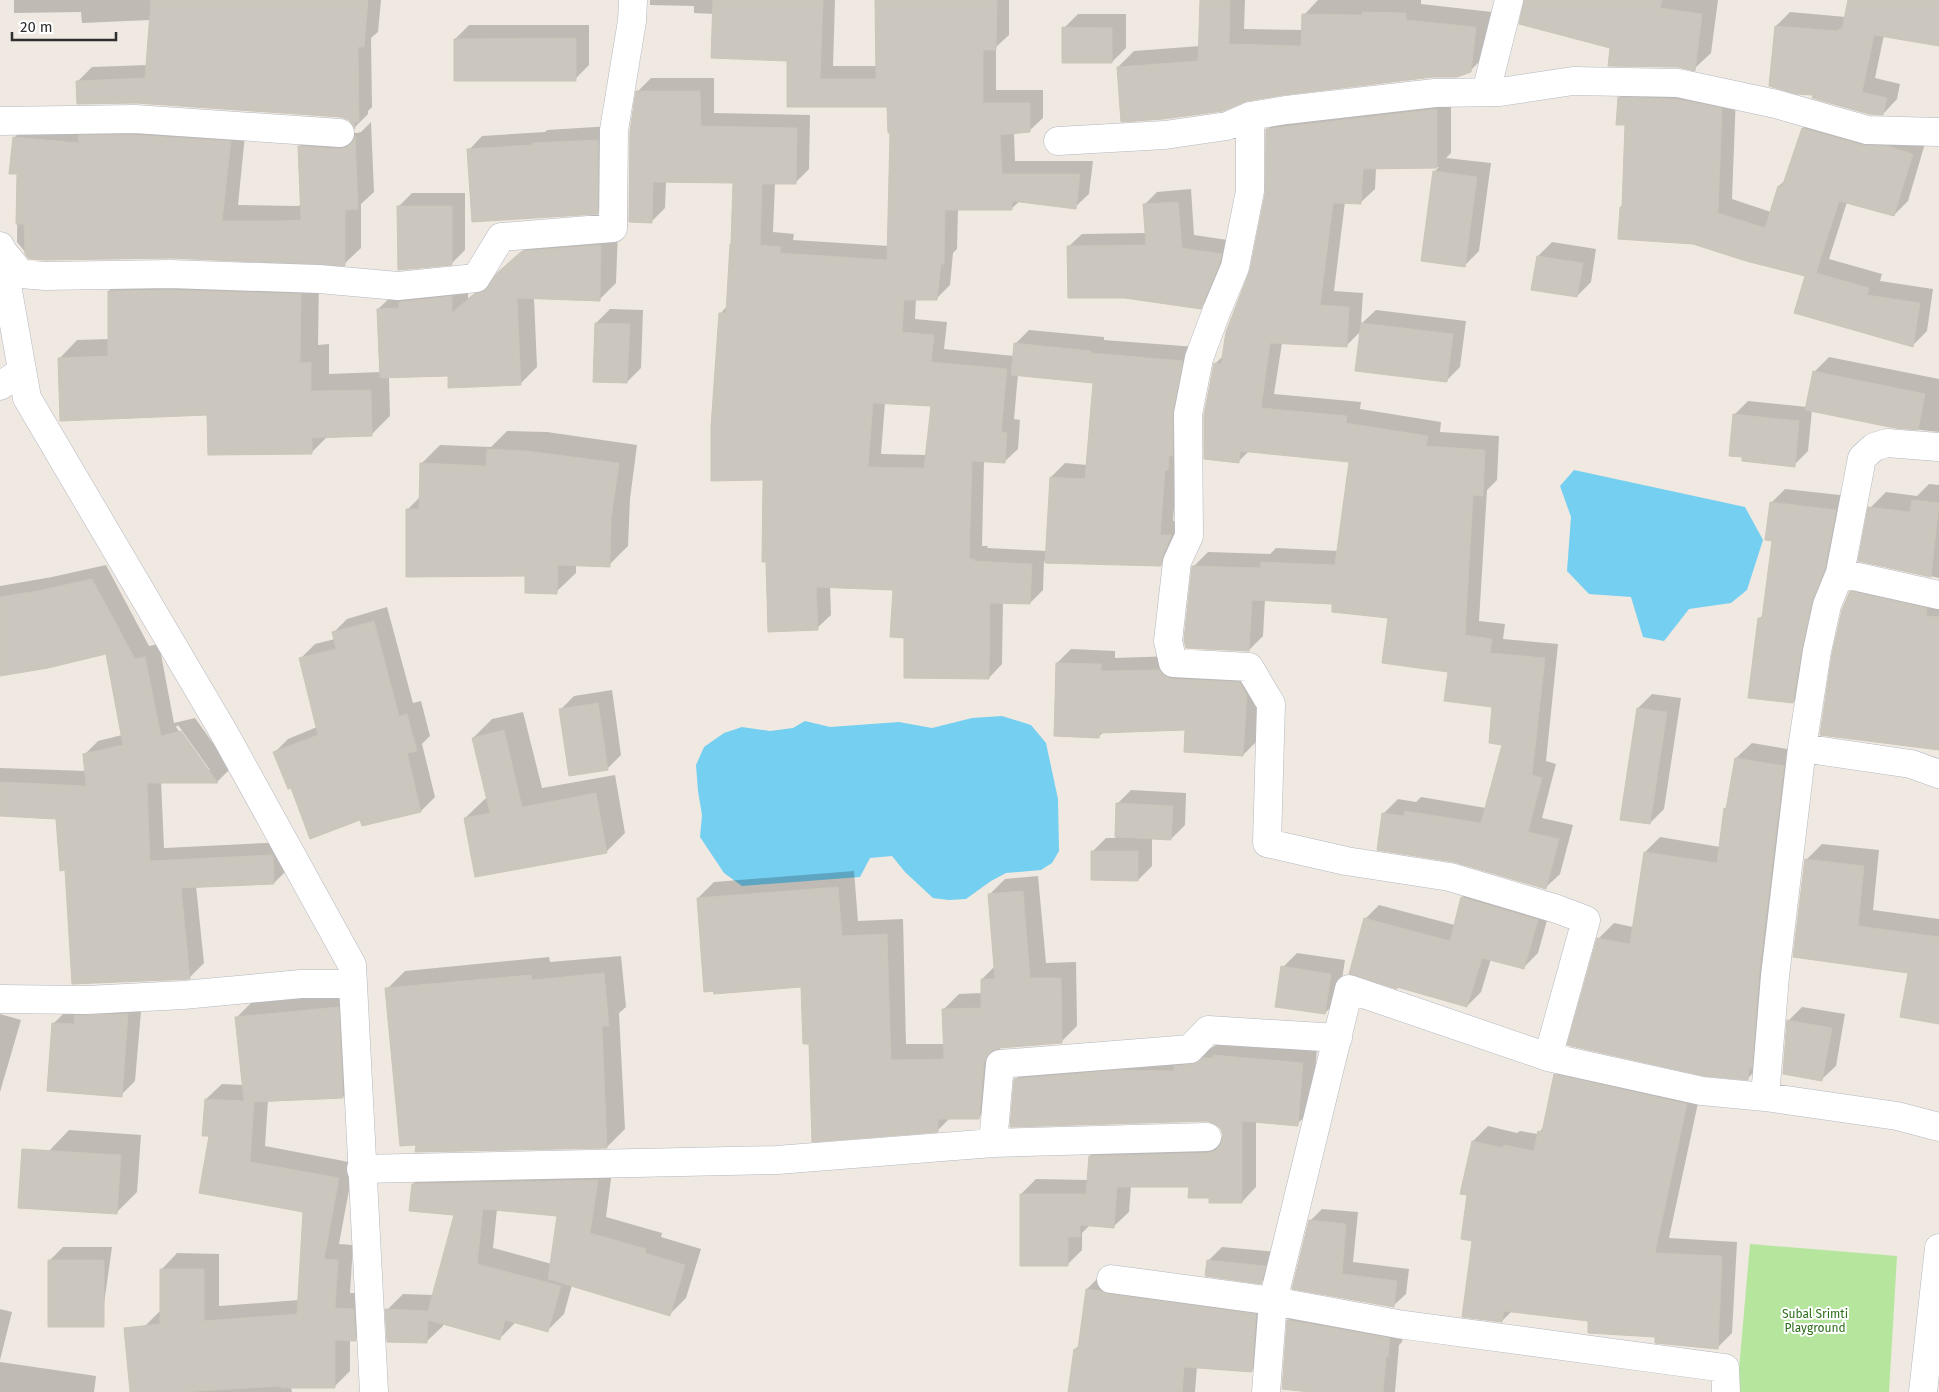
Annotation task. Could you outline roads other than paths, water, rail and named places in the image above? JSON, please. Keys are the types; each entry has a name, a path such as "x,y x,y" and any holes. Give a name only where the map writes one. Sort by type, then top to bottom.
{"street":[{"path":"1,255 21,274 45,276 170,274 319,279 398,286 476,278 502,237 613,228 614,130 632,21 633,0"},
{"path":"1486,92 1510,0"},
{"path":"1058,142 1165,135 1227,126 1250,116 1286,110 1435,93 1500,92 1573,80 1678,83 1776,104 1867,130 1939,132"},
{"path":"1250,116 1250,191 1235,267 1200,358 1188,414 1189,536 1177,562 1168,641 1173,663 1249,667 1272,704 1268,843 1346,861 1450,877 1586,920 1548,1057"},
{"path":"0,121 135,120 340,133"},
{"path":"1,255 27,398 223,731 352,965 361,1169 374,1392"},
{"path":"0,386 22,372"},
{"path":"1765,1097 1775,976 1802,748 1817,651 1827,605 1840,573 1862,458 1874,447 1887,443 1939,444"},
{"path":"1840,573 1939,595"},
{"path":"1802,748 1911,764 1939,774"},
{"path":"0,1000 88,1000 301,984 352,984"},
{"path":"1266,1392 1273,1301 1349,989 1548,1057 1684,1088 1765,1097 1897,1116 1939,1127"},
{"path":"993,1143 1000,1064 1190,1049 1208,1030 1338,1038"},
{"path":"361,1169 776,1160 993,1143 1207,1137"},
{"path":"1923,1392 1939,1248"},
{"path":"1111,1279 1273,1301 1398,1324 1725,1368 1726,1392"}],"water":[{"path":"1574,470 1745,507 1763,540 1747,590 1731,603 1689,609 1664,641 1643,637 1631,597 1589,594 1567,571 1571,517 1560,486"},
{"path":"1002,716 1031,725 1046,743 1058,799 1059,851 1052,863 1041,870 1006,873 966,899 949,900 933,898 905,872 892,856 870,858 860,877 742,886 724,873 700,837 702,815 696,765 704,747 724,733 742,727 770,731 793,728 805,721 830,727 899,722 932,728 972,718"}],"park label":[{"name":"Subal Srimti Playground","path":"1815,1321"}]}
